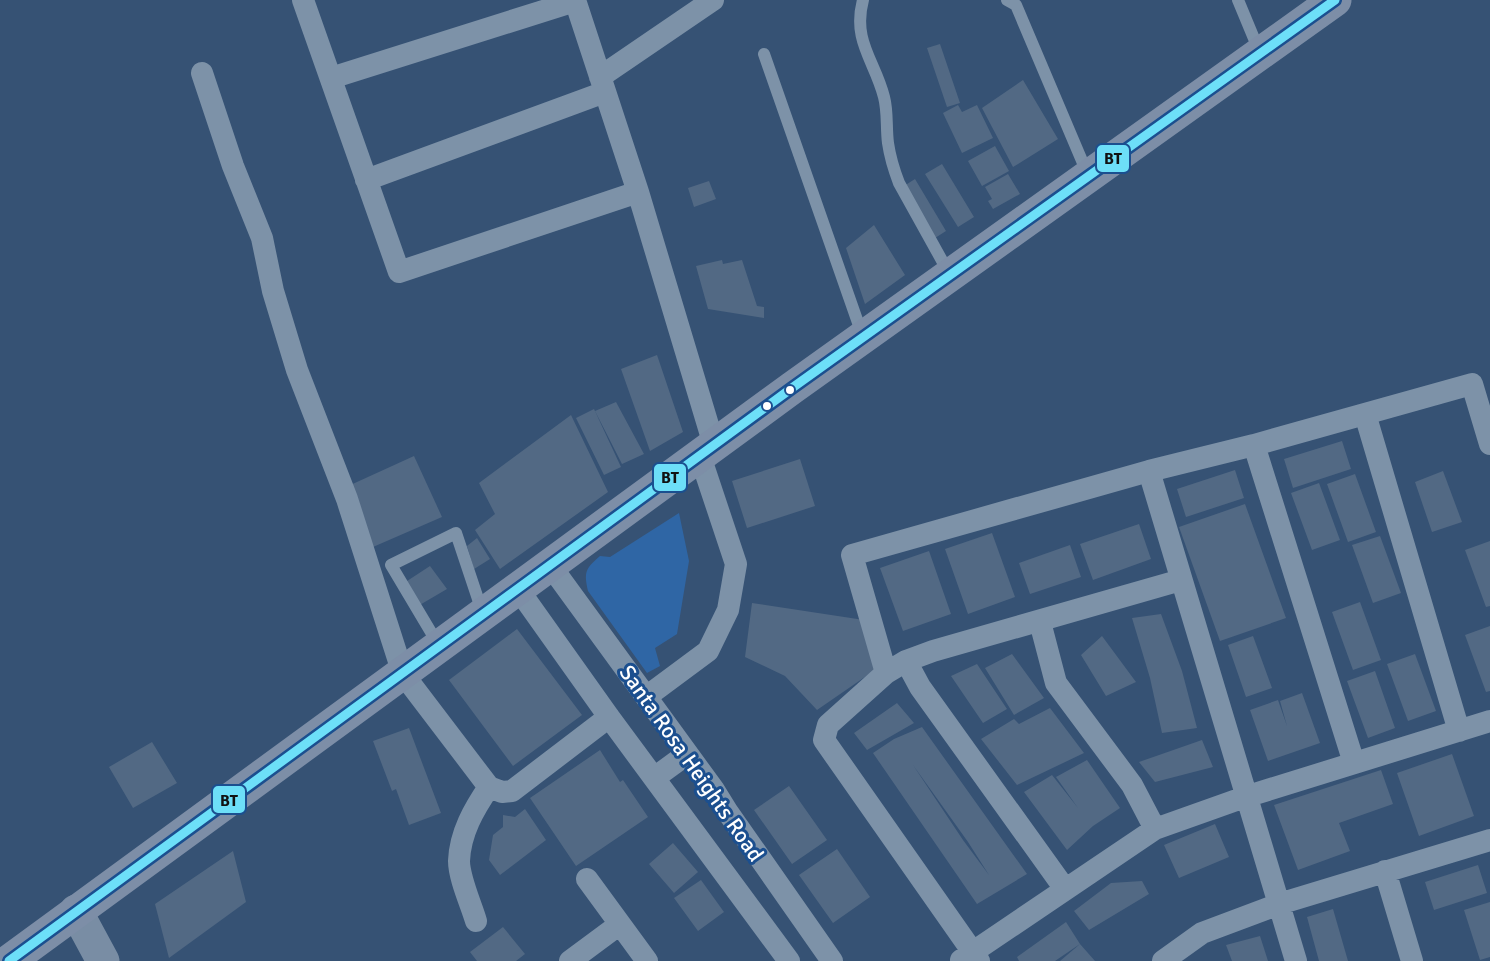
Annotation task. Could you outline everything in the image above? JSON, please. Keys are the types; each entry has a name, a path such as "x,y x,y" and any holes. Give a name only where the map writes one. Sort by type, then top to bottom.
{"main road":[{"path":"26,956 76,911 440,648 707,450 1335,0"}],"street":[{"path":"303,0 399,272 638,192"},
{"path":"366,180 603,85 691,7 713,0"},
{"path":"331,78 575,1 638,192 736,564 728,610 708,651 646,698"},
{"path":"202,73 233,166 262,238 273,291 297,370 347,499 403,674 489,787 502,792 512,791 609,717"},
{"path":"886,673 852,555 1149,471 1254,445 1472,384 1490,444"},
{"path":"1365,414 1459,731"},
{"path":"1254,445 1354,763"},
{"path":"1149,471 1296,961"},
{"name":"Santa Rosa Heights Road","path":"550,565 714,790 726,811 832,961"},
{"path":"1181,580 933,651 906,661 886,673 828,725 824,740 970,958 1065,889 1155,829 1245,797 1490,721"},
{"name":"Santa Rosa Heights Road","path":"518,589 609,717 789,961"},
{"path":"1040,622 1056,683 1132,785 1155,829"},
{"path":"906,661 920,687 1065,889"},
{"path":"654,778 687,754"},
{"path":"476,921 459,862 465,830 472,813 489,787"},
{"path":"695,833 726,811"},
{"path":"1163,961 1202,933 1279,904 1490,840"},
{"path":"1385,871 1412,961"},
{"path":"587,879 647,961"},
{"path":"76,911 103,961"},
{"path":"570,961 620,924"}],"lane":[{"path":"863,0 859,31 866,55 884,95 893,168 899,183 951,276"},
{"path":"1007,0 1016,5 1089,177"},
{"path":"1238,0 1260,54"},
{"path":"764,54 863,338"},
{"path":"440,648 392,565 456,533 483,615"}],"shaded area":[{"path":"679,513 689,561 677,634 655,648 660,666 647,673 588,591 586,575 591,564 600,556 610,557"}],"building":[{"path":"940,44 960,103 947,107 927,48"},
{"path":"1023,80 1058,139 1013,167 982,108"},
{"path":"958,105 962,112 977,105 993,138 962,153 943,113"},
{"path":"995,146 1009,171 982,186 968,161"},
{"path":"942,164 974,217 958,227 925,174"},
{"path":"1008,174 1020,194 993,209 988,201 992,199 985,187"},
{"path":"915,179 946,231 935,238 904,186"},
{"path":"709,181 716,199 694,207 688,188"},
{"path":"874,225 905,275 865,304 846,248"},
{"path":"722,260 723,264 742,260 757,306 764,307 764,318 708,309 696,266"},
{"path":"657,355 683,432 650,451 621,369"},
{"path":"616,402 644,454 622,464 595,411"},
{"path":"594,409 621,467 604,475 576,418"},
{"path":"571,415 608,492 500,569 475,530 495,514 479,483"},
{"path":"1342,441 1351,469 1293,488 1284,459"},
{"path":"414,456 442,517 373,547 346,487"},
{"path":"800,459 815,506 747,528 732,481"},
{"path":"1235,470 1244,498 1186,517 1177,489"},
{"path":"1443,471 1462,522 1432,532 1415,482"},
{"path":"1355,474 1376,532 1348,542 1327,484"},
{"path":"1319,483 1340,540 1312,550 1291,493"},
{"path":"1245,504 1286,618 1220,641 1179,527"},
{"path":"1139,524 1151,559 1093,580 1080,544"},
{"path":"992,533 1015,597 968,614 945,549"},
{"path":"1380,536 1401,593 1373,603 1352,545"},
{"path":"477,538 490,559 474,569 467,546"},
{"path":"1490,541 1490,606 1486,607 1465,550"},
{"path":"1070,545 1081,577 1030,594 1019,563"},
{"path":"929,551 951,614 903,631 880,568"},
{"path":"430,566 447,589 418,606 404,583"},
{"path":"1360,602 1381,660 1353,670 1332,612"},
{"path":"752,603 864,620 875,670 817,710 785,676 745,657"},
{"path":"1161,614 1182,671 1197,728 1162,733 1150,678 1132,618"},
{"path":"1490,626 1490,691 1486,692 1465,635"},
{"path":"517,629 582,715 513,766 449,680"},
{"path":"1102,636 1136,682 1106,696 1081,655"},
{"path":"1253,636 1272,688 1246,697 1228,645"},
{"path":"1012,654 1044,698 1014,715 985,668"},
{"path":"1415,654 1436,711 1408,721 1387,664"},
{"path":"977,664 1007,709 983,723 951,676"},
{"path":"1375,671 1395,728 1368,738 1347,681"},
{"path":"1302,693 1320,743 1268,761 1250,710 1278,700 1287,726 1280,701"},
{"path":"897,703 914,723 867,750 854,733"},
{"path":"1050,708 1084,753 1017,785 981,739 1014,719 1019,724"},
{"path":"922,727 1027,874 977,904 873,753 894,739","holes":["913,765 968,842 989,875"]},
{"path":"409,728 441,813 409,825 396,789 392,791 373,741"},
{"path":"1202,740 1213,767 1155,782 1139,762"},
{"path":"152,742 177,783 133,808 109,767"},
{"path":"600,750 620,782 623,780 648,817 576,866 530,798"},
{"path":"1452,754 1474,816 1419,836 1397,773"},
{"path":"1087,760 1120,808 1093,826 1067,850 1024,792 1052,775 1078,808 1056,777"},
{"path":"1381,770 1393,804 1339,823 1350,851 1298,870 1274,805"},
{"path":"789,786 827,840 792,864 754,810"},
{"path":"525,809 546,840 500,875 489,860 493,835 503,827 503,815 515,817"},
{"path":"1215,824 1229,857 1179,878 1164,845"},
{"path":"673,843 698,872 674,893 649,864"},
{"path":"837,849 870,897 833,923 799,875"},
{"path":"233,851 246,902 169,958 155,904"},
{"path":"1478,865 1487,893 1434,910 1425,882"},
{"path":"701,880 724,912 698,931 674,898"},
{"path":"1142,881 1149,894 1089,930 1074,911 1111,883"},
{"path":"1490,902 1490,957 1480,960 1464,910"},
{"path":"1333,909 1348,961 1319,961 1307,917"},
{"path":"1066,922 1080,944 1055,961 1019,961 1017,957"},
{"path":"503,927 525,954 516,961 477,961 470,952"},
{"path":"1260,936 1268,961 1232,961 1226,945"},
{"path":"1080,944 1095,961 1060,961"}],"transit line":[{"name":"BT","path":"9,961 792,388 1335,0"}]}
